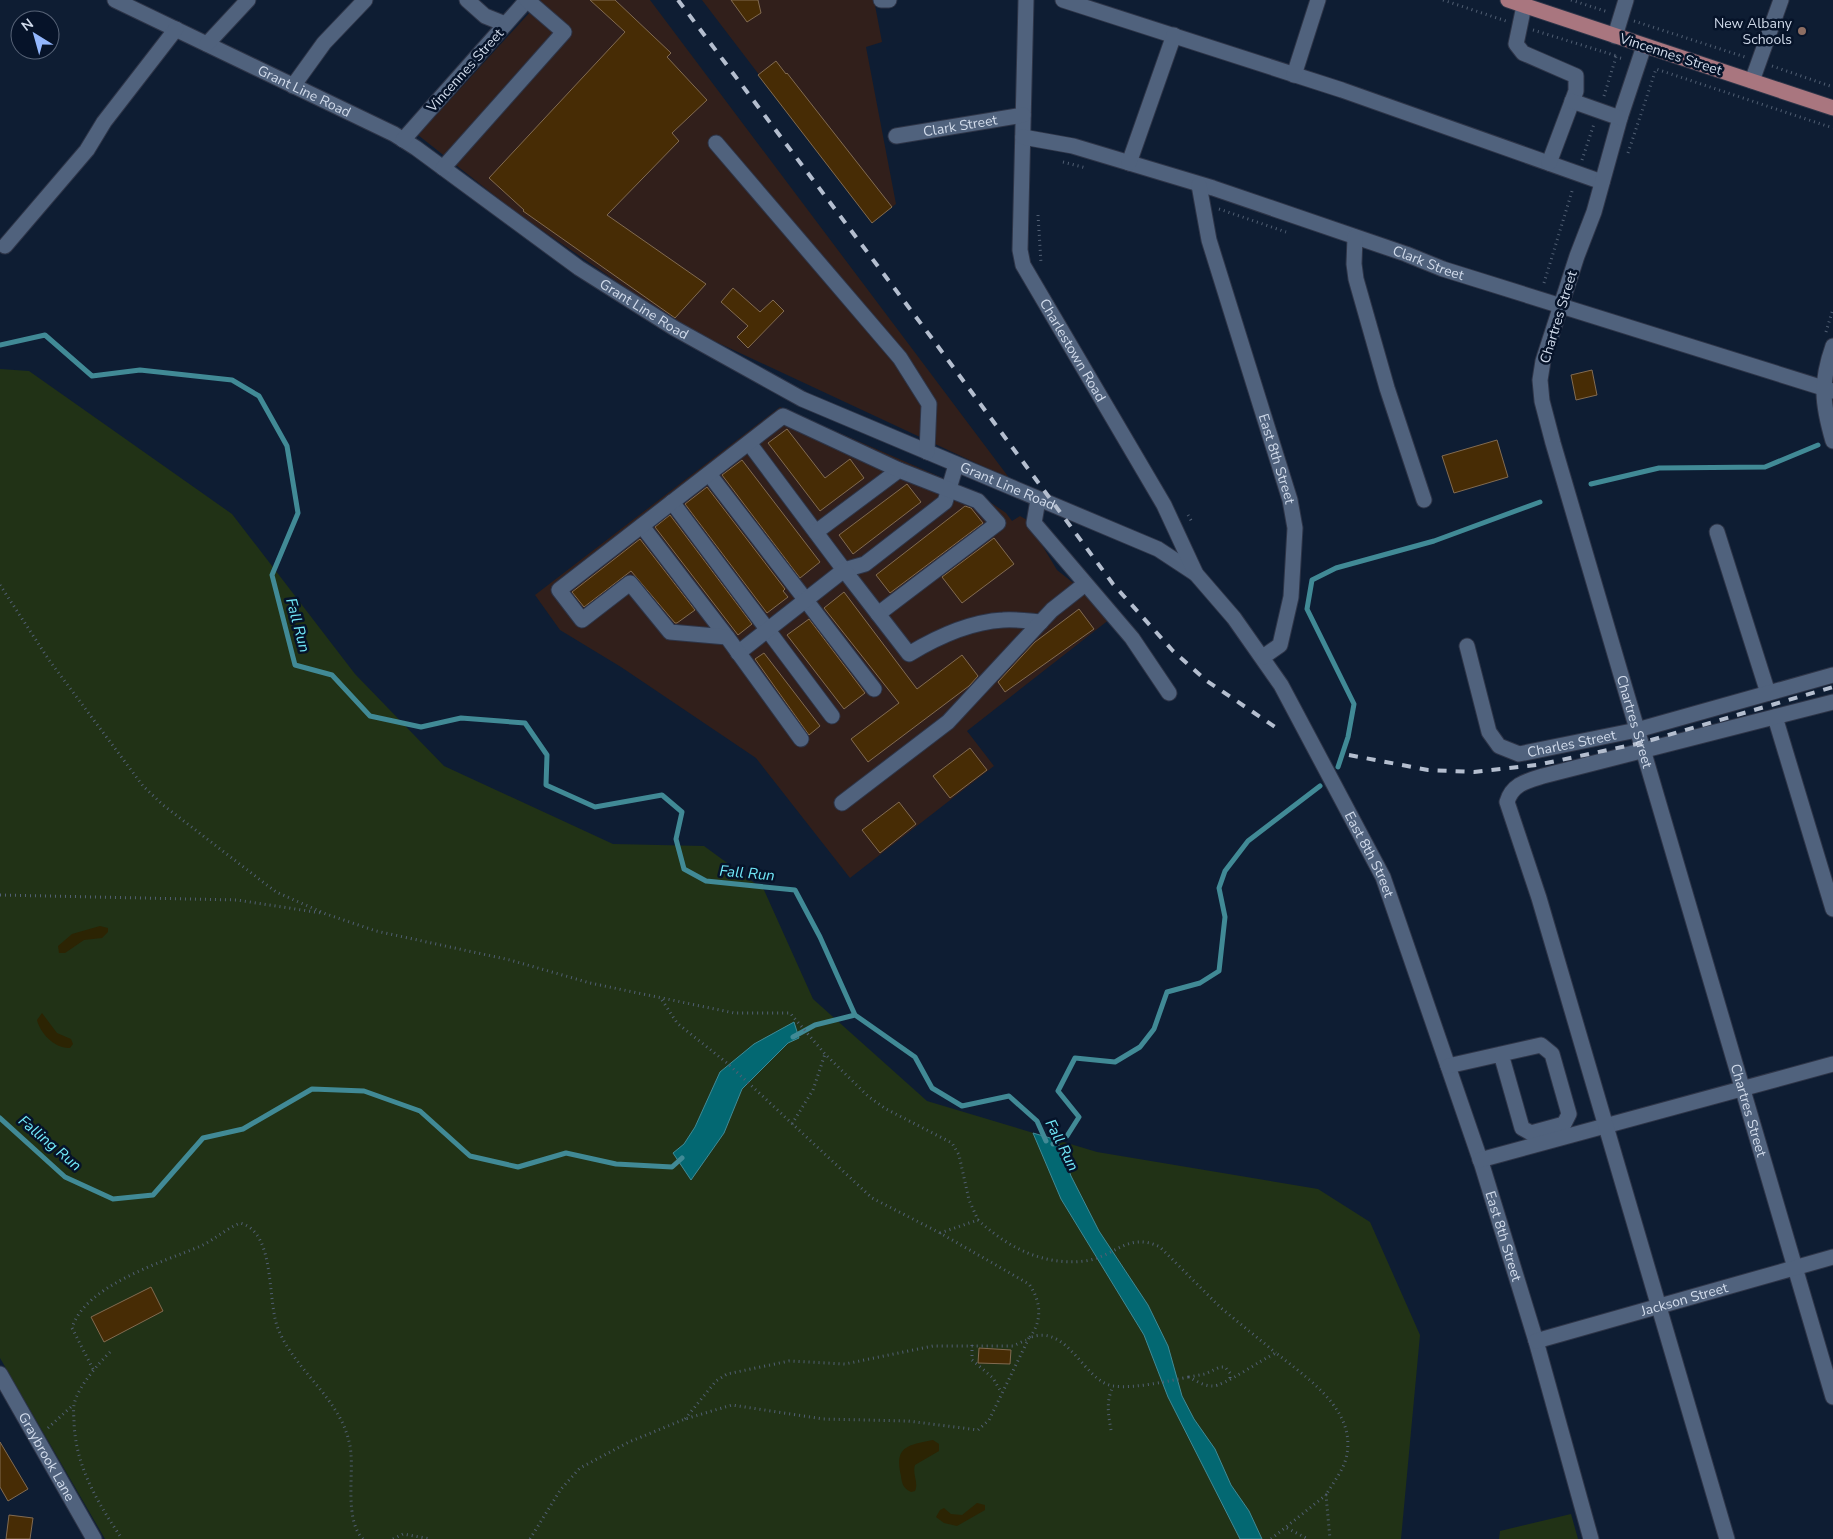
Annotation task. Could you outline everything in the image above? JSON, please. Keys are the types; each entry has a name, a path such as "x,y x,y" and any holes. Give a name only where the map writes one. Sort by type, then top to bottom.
{"main road":[{"name":"Vincennes Street","path":"1508,0 1833,108"}],"street":[{"name":"Grant Line Road","path":"115,0 403,140 579,268 674,328 802,399 1158,549 1196,574"},
{"path":"207,44 248,0"},
{"path":"293,86 324,43 365,0"},
{"path":"467,0 485,16 505,24"},
{"path":"443,168 564,32 527,0"},
{"name":"Vincennes Street","path":"403,140 527,0"},
{"path":"881,0 889,0"},
{"name":"Charlestown Road","path":"1026,0 1020,250 1023,265 1164,505 1196,574 1219,598 1263,658"},
{"path":"1063,0 1294,75 1602,182"},
{"path":"1294,75 1318,0"},
{"path":"1615,36 1626,0"},
{"path":"1752,81 1781,0"},
{"path":"1524,6 1516,44 1523,53 1576,76 1576,91 1549,163"},
{"path":"5,246 87,150 104,122 176,29"},
{"path":"1129,163 1174,35"},
{"name":"Chartres Street","path":"1644,46 1620,118 1594,212 1542,361 1540,380 1542,401 1546,421 1833,1398"},
{"path":"1572,101 1620,118"},
{"name":"Clark Street","path":"896,136 1023,114"},
{"name":"Clark Street","path":"1023,137 1073,146 1129,163 1355,237 1443,269 1828,390"},
{"path":"716,144 900,358 929,404 927,452"},
{"name":"East 8th Street","path":"1199,185 1209,240 1290,500 1296,528 1291,597 1280,645 1263,658 1281,685 1383,877 1480,1160 1536,1341 1591,1539"},
{"path":"1355,237 1354,264 1356,279 1387,388 1424,500"},
{"path":"1833,346 1824,373 1828,390 1827,422 1833,441"},
{"path":"727,637 670,632 630,583 582,620 559,590 783,416 899,470 978,501 998,523 878,614"},
{"path":"749,443 909,654 939,636 975,624 1002,620 1041,622"},
{"path":"738,653 844,570 865,564 945,502 956,465"},
{"path":"816,532 899,470"},
{"path":"709,474 874,689"},
{"path":"1038,500 1034,522 1132,638 1169,693"},
{"path":"672,502 832,716"},
{"path":"642,526 727,637 801,740"},
{"path":"1717,532 1768,693"},
{"path":"842,803 948,722 1052,610 1085,584"},
{"name":"Charles Street","path":"1467,646 1484,720 1499,746 1519,754 1637,730 1833,675"},
{"path":"1727,1539 1539,898 1507,802 1510,792 1516,786 1529,780 1833,702"},
{"path":"1775,718 1833,909"},
{"path":"1448,1066 1501,1054 1541,1045 1552,1054 1569,1114 1564,1124 1531,1133 1522,1128 1501,1054"},
{"path":"1480,1160 1833,1064"},
{"name":"Jackson Street","path":"1536,1341 1833,1257"},
{"name":"Graybrook Lane","path":"0,1374 94,1539"}],"path":[{"path":"1571,0 1611,13"},
{"path":"1633,20 1833,87"},
{"path":"1656,69 1833,128"},
{"path":"1038,214 1041,262 1046,271"},
{"path":"1535,282 1543,282"},
{"path":"1183,508 1192,522"},
{"path":"0,585 49,660 143,786 163,805 276,892 326,914 376,930 502,958 590,984 651,995 662,1000 694,1003 734,1013 790,1013 799,1021 825,1054 854,1083 886,1109 946,1138 952,1143 959,1155 969,1200 978,1220 995,1236 1014,1248 1034,1256 1068,1260 1086,1261 1136,1240 1148,1241 1160,1247 1221,1308 1325,1396 1340,1414 1348,1434 1347,1456 1326,1495 1271,1539"},
{"path":"0,895 238,900 326,914"},
{"path":"530,1539 561,1489 580,1468 629,1442 685,1419 732,1405 823,1419 908,1421 978,1430 989,1420 1036,1327 1039,1313 1036,1294 1029,1284 940,1233 872,1198 727,1063 677,1023 662,1000"},
{"path":"792,1124 813,1090 825,1054"},
{"path":"940,1233 978,1220"},
{"path":"93,1369 72,1328 80,1311 116,1283 151,1264 200,1246 240,1223 255,1229 265,1252 278,1331 290,1350 322,1390 346,1427 351,1455 353,1511 356,1528 363,1539"},
{"path":"685,1419 716,1381 727,1374 789,1361 845,1364 932,1346 1013,1346 1038,1334 1053,1338 1068,1349 1098,1378 1113,1386 1189,1378 1206,1374 1220,1367 1225,1367 1230,1373 1230,1378"},
{"path":"972,1345 972,1360 993,1378 1001,1393"},
{"path":"48,1429 74,1405 93,1369 110,1352"},
{"path":"1189,1378 1210,1386 1216,1386 1276,1353"},
{"path":"1111,1430 1107,1408 1113,1386"},
{"path":"74,1405 74,1438 82,1467 97,1501 122,1539"},
{"path":"1326,1495 1330,1539"},
{"path":"1286,1527 1308,1539"},
{"path":"393,1539 403,1534 431,1539"}],"shaded area":[{"path":"541,0 650,0 1010,479 680,325 514,211 418,135"},
{"path":"702,0 874,0 882,42 866,47 896,204 872,223"},
{"path":"0,369 29,371 232,514 355,674 444,766 613,844 704,846 764,890 813,999 927,1101 1097,1152 1318,1189 1370,1222 1420,1335 1401,1539 105,1539 0,1358"},
{"path":"780,407 977,493 1006,513 1012,521 1020,516 1027,520 1057,570 1091,597 1110,619 967,731 994,766 850,878 756,758 621,667 560,630 535,595"},
{"path":"794,1022 799,1038 788,1043 742,1089 724,1133 691,1180 673,1153 684,1144 695,1127 720,1072 754,1044"},
{"path":"1033,1133 1057,1140 1071,1176 1099,1231 1148,1305 1168,1346 1182,1396 1194,1419 1215,1449 1231,1485 1249,1511 1262,1539 1240,1539 1168,1397 1144,1335 1061,1199"},
{"path":"1571,1514 1578,1539 1499,1539 1500,1531"}],"sand":[{"path":"100,926 108,928 108,932 102,938 84,940 65,953 59,953 58,946 72,934"},
{"path":"42,1013 57,1033 71,1039 73,1044 70,1048 64,1048 54,1043 41,1030 37,1020"},
{"path":"933,1440 939,1444 939,1451 915,1465 916,1488 915,1491 911,1492 902,1481 899,1466 901,1453 910,1446"},
{"path":"977,1503 985,1505 985,1510 957,1526 944,1523 936,1517 940,1510 944,1508 951,1514 962,1515"}],"building":[{"path":"590,0 615,0 671,53 667,57 707,100 672,133 679,141 607,215 706,284 675,318 523,211 489,178 625,32"},
{"path":"731,0 758,0 761,13 747,22"},
{"path":"776,61 892,207 872,223 758,75"},
{"path":"733,288 760,312 773,300 784,311 748,348 737,337 748,326 721,302"},
{"path":"1592,370 1597,395 1576,400 1571,375"},
{"path":"787,429 825,478 850,459 864,478 820,511 768,443"},
{"path":"1497,440 1508,477 1454,493 1442,456"},
{"path":"742,460 820,562 800,578 722,475"},
{"path":"907,484 921,502 853,554 839,535"},
{"path":"707,487 785,589 783,591 788,597 767,613 685,504"},
{"path":"965,506 971,508 983,523 890,593 876,575"},
{"path":"670,515 752,624 738,635 655,527"},
{"path":"994,538 1014,564 962,603 942,577"},
{"path":"640,539 695,610 677,623 631,571 584,607 572,592"},
{"path":"844,592 917,689 962,655 978,676 969,686 868,762 851,739 899,703 824,608"},
{"path":"1079,609 1094,629 1005,692 998,682 1035,642"},
{"path":"809,619 865,693 844,709 787,635"},
{"path":"764,653 820,726 809,735 755,659"},
{"path":"970,748 987,770 950,798 933,776"},
{"path":"899,802 916,824 880,853 862,830"},
{"path":"151,1287 163,1311 104,1342 91,1317"},
{"path":"979,1348 1011,1350 1010,1364 978,1363"},
{"path":"0,1442 28,1489 8,1501 0,1487"},
{"path":"9,1515 33,1518 30,1539 6,1539"}],"waterway":[{"name":"Fall Run","path":"0,345 45,335 92,376 140,370 232,380 259,396 287,446 298,513 272,575 295,665 332,675 370,716 421,727 461,718 525,723 547,755 546,785 595,807 662,795 682,812 676,839 684,869 706,881 795,890 820,937 855,1015 915,1057 932,1088 962,1106 1009,1096 1037,1121 1046,1141"},
{"path":"1591,484 1659,468 1765,467 1818,445"},
{"path":"1338,767 1348,737 1354,704 1307,609 1312,580 1336,568 1434,541 1540,502"},
{"path":"1053,1144 1067,1136 1079,1117 1058,1091 1075,1058 1115,1062 1140,1047 1154,1029 1167,992 1200,983 1219,971 1225,917 1219,888 1225,871 1248,841 1320,786"},
{"name":"Falling Run","path":"793,1037 815,1025 855,1015"},
{"name":"Falling Run","path":"0,1118 65,1177 113,1199 153,1195 203,1138 243,1129 312,1089 364,1091 420,1111 470,1156 518,1167 566,1153 616,1164 672,1167 682,1158"}],"railway":[{"path":"678,0 931,337 1113,584 1173,651 1207,681 1281,731"},
{"path":"1349,755 1428,770 1474,772 1537,765 1641,743 1833,687"}],"place":[{"name":"New Albany Schools","path":"1802,31"}]}
